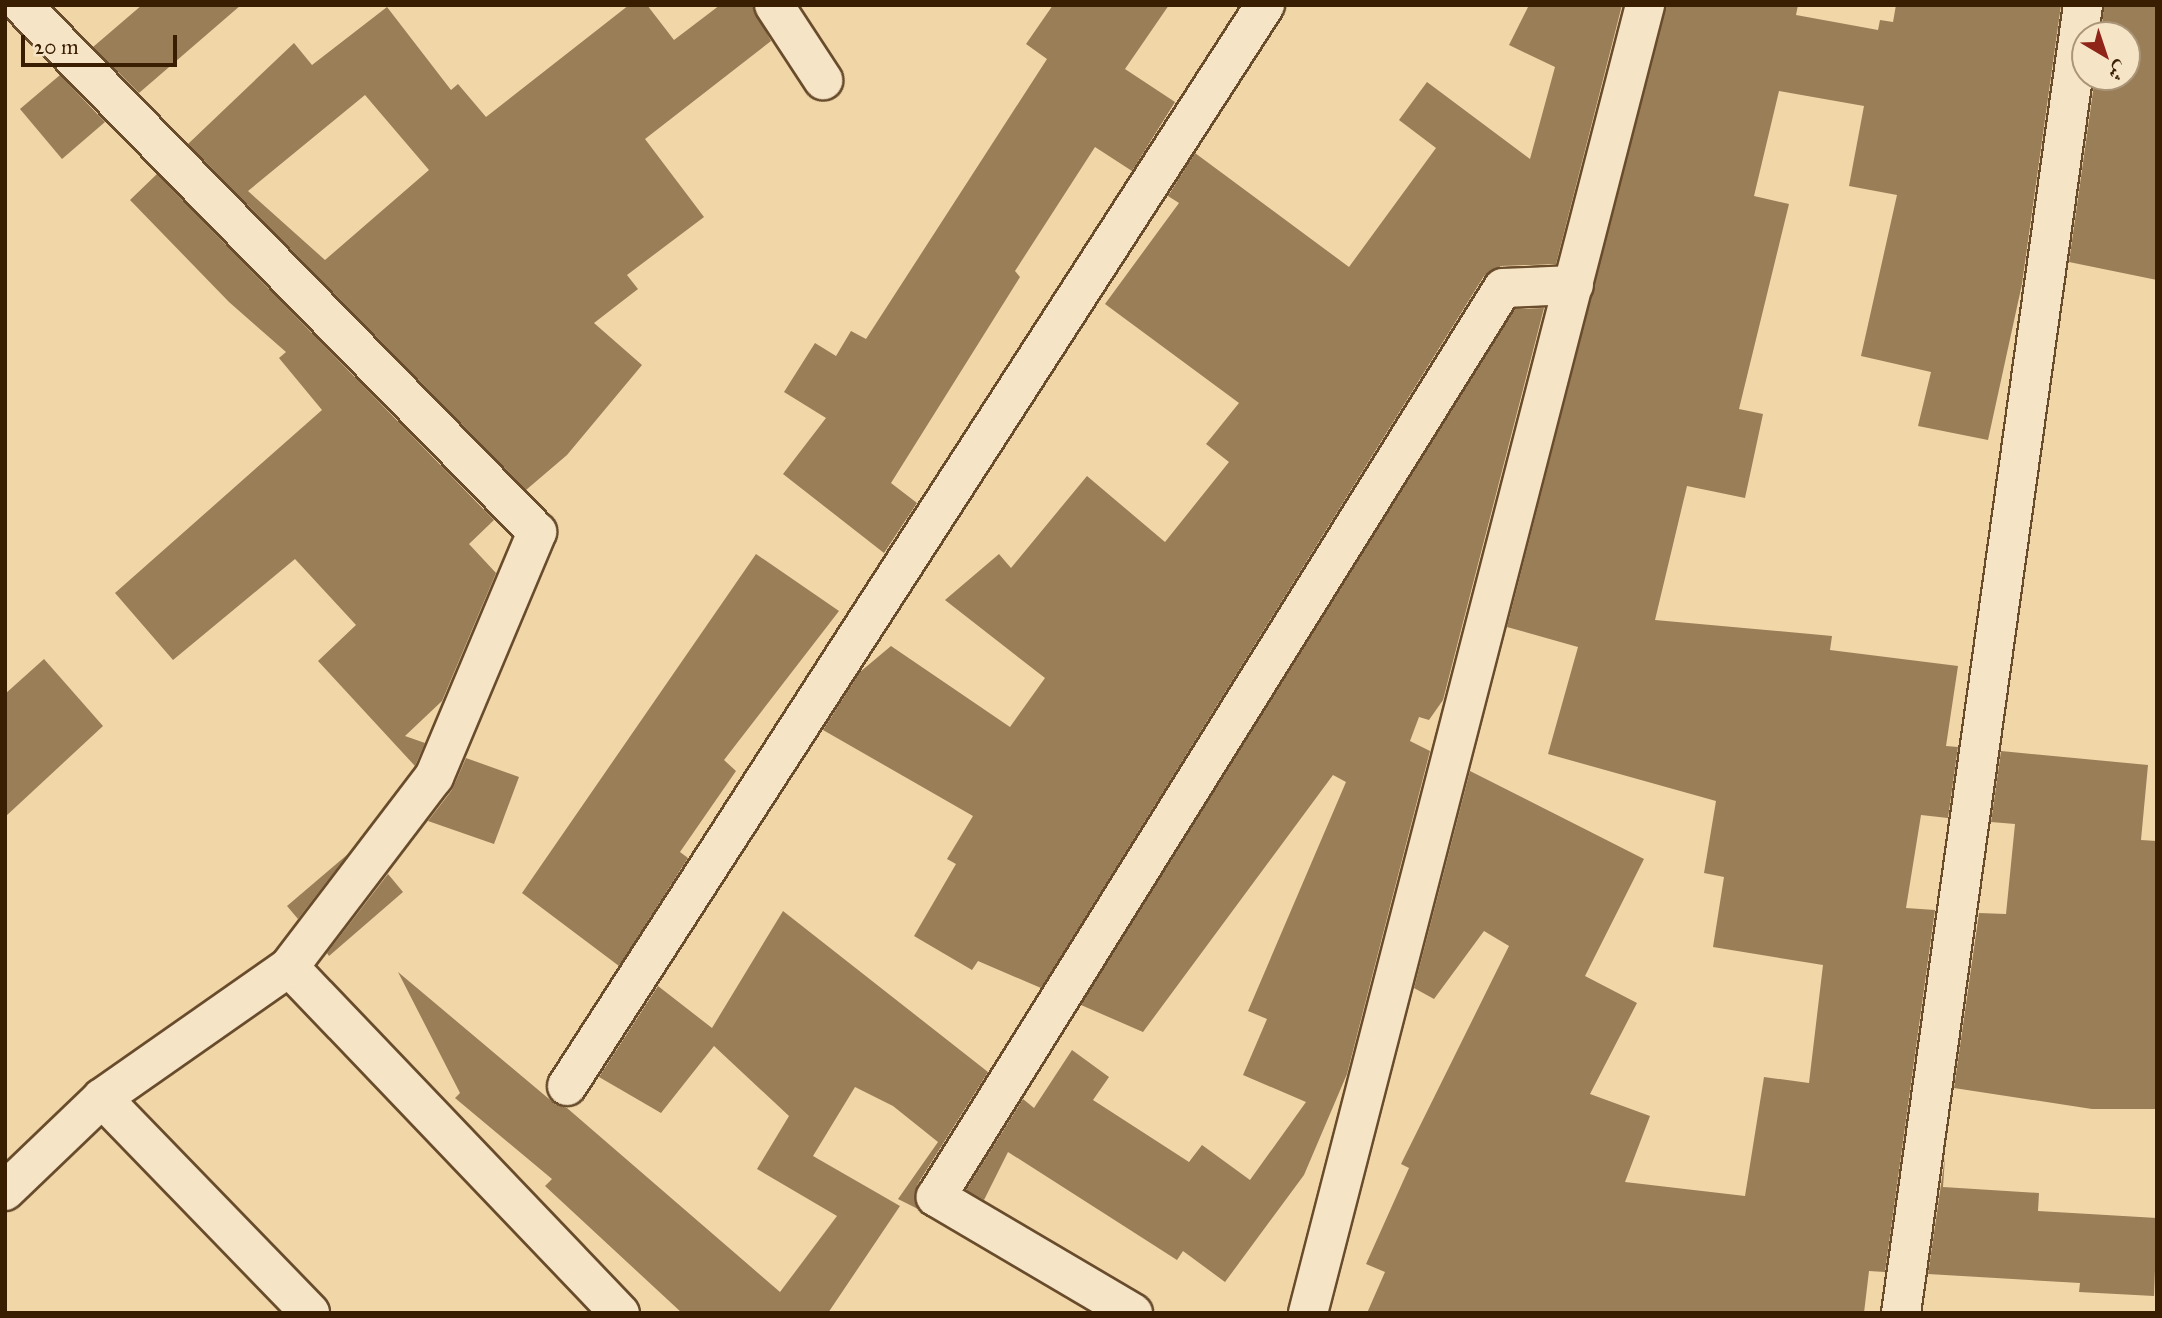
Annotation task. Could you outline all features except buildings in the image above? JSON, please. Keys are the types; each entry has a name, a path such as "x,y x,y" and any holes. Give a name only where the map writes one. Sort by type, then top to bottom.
{"street":[{"path":"775,5 823,80"},
{"path":"567,1086 1265,5"},
{"path":"1308,1313 1645,5"},
{"path":"1901,1313 2083,5"},
{"path":"5,1191 102,1098 289,967 434,777 537,532 38,10"},
{"path":"1133,1313 936,1197 1503,288 1574,285"},
{"path":"289,967 620,1313"},
{"path":"102,1098 310,1313"}]}
